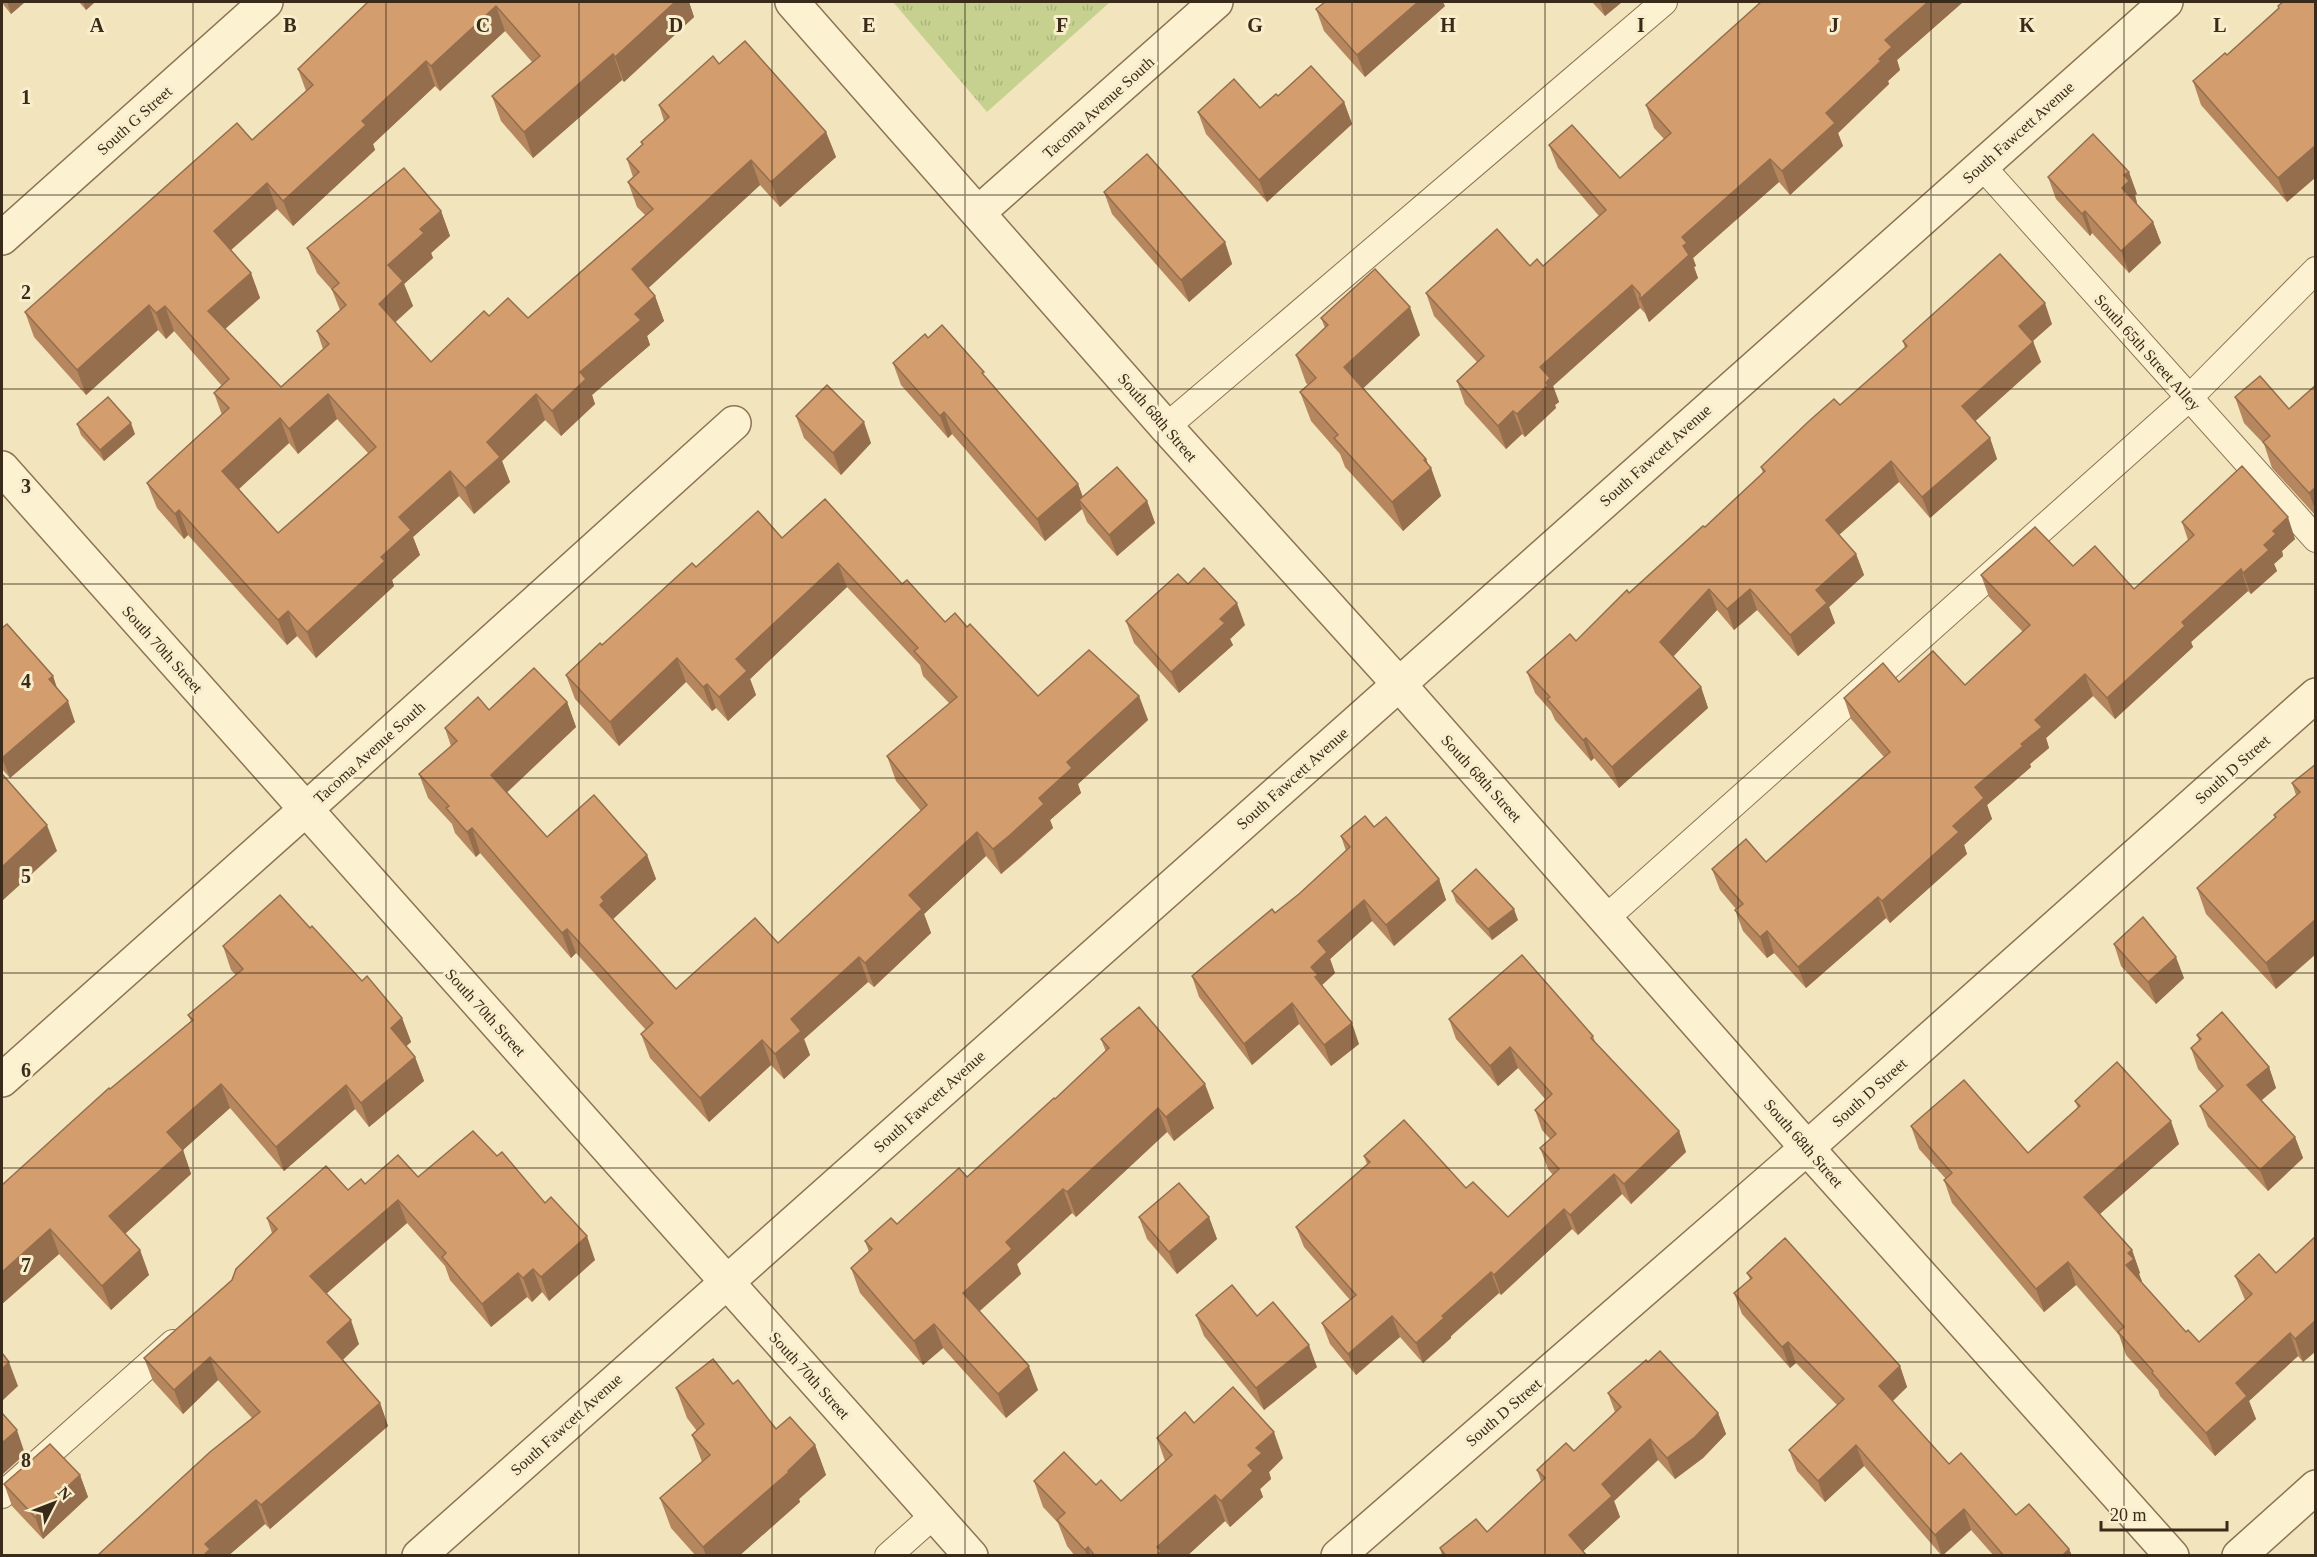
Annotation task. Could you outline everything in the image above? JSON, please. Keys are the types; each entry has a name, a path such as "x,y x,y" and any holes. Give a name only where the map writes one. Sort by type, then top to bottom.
{"street":[{"name":"South G Street","path":"2,238 266,2"},
{"name":"South 68th Street","path":"792,2 1166,427 1398,683 1807,1148 2172,1556"},
{"name":"Tacoma Avenue South","path":"979,212 1216,2"},
{"name":"South Fawcett Avenue","path":"419,1556 2166,2"},
{"name":"Tacoma Avenue South","path":"2,1080 734,423"},
{"name":"South 70th Street","path":"2,468 971,1556"},
{"name":"South D Street","path":"1338,1556 1807,1148 2316,695"},
{"path":"2239,1556 2316,1487"}],"lane":[{"path":"1166,427 1664,2"},
{"name":"South 65th Street Alley","path":"1981,165 2316,539"},
{"path":"1606,918 2189,398 2316,270"},
{"path":"2,1495 195,1324"},
{"path":"888,1556 934,1515"}],"green space":[{"path":"893,2 1110,2 987,112"}],"building":[{"path":"368,2 675,2 615,57 613,54 524,132 492,96 540,56 496,6 431,66 426,61 362,121 366,125 283,201 267,183 214,231 251,273 208,311 281,387 329,344 317,331 346,305 332,289 339,283 307,248 404,168 441,211 420,229 424,233 388,265 403,281 379,304 431,362 484,311 489,316 508,298 528,318 653,209 628,182 639,172 627,159 643,144 641,142 669,117 659,105 713,56 719,64 745,41 826,132 771,182 751,160 632,269 655,296 635,314 641,320 580,372 586,379 552,411 536,394 487,442 500,457 465,488 450,471 399,517 411,530 381,557 385,561 307,632 288,611 278,620 179,510 175,514 147,483 229,408 214,393 229,379 165,306 156,313 149,305 77,370 25,312 237,123 252,140 313,85 298,69","holes":["328,394 376,447 278,533 222,471 280,418 289,429"]},
{"path":"1325,2 1418,2 1357,55 1316,9"},
{"path":"1761,2 1928,2 1885,40 1892,47 1879,59 1881,61 1826,113 1835,123 1782,171 1770,159 1682,237 1687,243 1683,246 1689,255 1640,299 1640,294 1632,285 1540,367 1550,378 1546,383 1548,385 1517,414 1513,411 1498,426 1457,381 1484,356 1426,293 1497,229 1530,266 1537,259 1543,266 1606,210 1549,145 1572,125 1620,178 1671,133 1646,105"},
{"path":"2283,2 2316,2 2316,145 2278,178 2193,81 2225,53 2227,55"},
{"path":"1311,66 1344,102 1259,180 1198,112 1234,79 1260,108 1276,94 1278,96"},
{"path":"2093,134 2129,172 2124,175 2129,181 2122,188 2153,222 2121,251 2085,211 2082,214 2048,177"},
{"path":"1147,154 1225,242 1181,280 1104,192"},
{"path":"2000,254 2045,303 2019,326 2033,342 1962,406 1990,438 1922,497 1891,461 1826,520 1856,554 1816,590 1827,603 1790,635 1750,589 1727,609 1709,589 1660,642 1701,687 1612,767 1586,738 1583,740 1547,699 1550,697 1527,672 1570,634 1576,641 1627,590 1629,593 1703,526 1705,527 1765,471 1761,467 1808,422 1834,399 1840,405 1907,346 1903,341"},
{"path":"1375,269 1410,307 1344,367 1426,459 1424,460 1431,468 1392,502 1334,438 1338,435 1300,392 1316,378 1296,355 1328,325 1321,318"},
{"path":"942,325 1078,484 1037,519 944,412 940,416 893,363 925,334 928,338"},
{"path":"2260,376 2289,409 2316,385 2316,487 2309,493 2263,442 2270,436 2235,397"},
{"path":"827,385 864,422 833,453 796,416"},
{"path":"108,397 131,423 100,450 77,424"},
{"path":"2242,466 2288,517 2273,531 2276,534 2264,545 2269,550 2243,573 2241,569 2182,622 2185,626 2107,698 2085,674 2035,720 2042,727 1975,787 1984,798 1953,826 1959,832 1882,901 1878,897 1798,967 1767,931 1760,937 1735,910 1743,904 1712,869 1746,839 1766,862 1890,752 1844,698 1883,663 1899,682 1933,651 1965,685 2030,625 1981,575 2035,527 2073,566 2095,546 2134,589 2194,535 2182,522"},
{"path":"1117,467 1147,501 1109,535 1079,500"},
{"path":"825,499 902,584 907,580 945,622 955,613 967,627 970,624 1038,696 1089,650 1139,696 1067,762 1072,768 1039,798 1044,804 1010,835 993,849 977,832 909,895 922,909 865,963 859,957 791,1019 801,1031 775,1054 762,1040 700,1098 641,1034 653,1023 567,929 562,933 472,828 467,832 446,808 449,806 419,774 457,741 445,728 478,697 489,710 534,668 567,702 491,775 547,837 594,795 647,855 601,897 604,901 600,905 676,989 755,918 778,943 927,805 887,756 957,697 914,651 918,648 838,563 736,659 747,671 719,697 707,684 703,687 677,658 610,722 566,675 692,563 696,567 758,511 782,538"},
{"path":"1204,568 1237,603 1220,619 1225,623 1171,672 1126,621 1178,574 1188,584"},
{"path":"7,624 53,676 49,679 68,701 2,758 2,628"},
{"path":"2316,764 2316,919 2266,963 2197,888 2276,817 2274,815 2300,792 2292,783"},
{"path":"2,774 47,825 2,867"},
{"path":"1365,816 1374,827 1386,817 1439,879 1386,925 1364,900 1318,941 1327,952 1311,967 1318,975 1315,977 1352,1023 1324,1045 1292,1003 1244,1044 1192,976 1272,909 1275,913 1299,894 1350,847 1341,836"},
{"path":"1476,869 1514,909 1488,929 1452,891"},
{"path":"280,895 362,981 367,976 402,1018 391,1028 415,1057 361,1103 346,1085 276,1147 221,1084 167,1132 183,1150 109,1216 140,1250 102,1286 50,1229 2,1272 2,1185 109,1088 193,1020 188,1015 243,969 223,946"},
{"path":"2143,917 2176,957 2148,982 2114,944"},
{"path":"1522,955 1593,1036 1591,1038 1679,1131 1624,1184 1614,1174 1570,1215 1564,1209 1494,1275 1491,1272 1442,1316 1444,1318 1416,1343 1392,1316 1348,1354 1322,1323 1356,1295 1296,1227 1370,1162 1364,1156 1404,1120 1466,1188 1473,1182 1508,1217 1559,1169 1540,1148 1556,1134 1535,1110 1552,1094 1510,1047 1490,1066 1449,1019"},
{"path":"1139,1007 1205,1084 1166,1117 1158,1108 1067,1192 1063,1189 1006,1242 1012,1249 963,1293 1029,1366 998,1394 934,1324 914,1341 851,1268 872,1249 865,1241 891,1218 897,1224 959,1168 967,1177 1055,1099 1109,1048 1101,1039"},
{"path":"2222,1012 2269,1067 2247,1085 2295,1137 2260,1170 2200,1106 2223,1086 2191,1048 2201,1039 2197,1035"},
{"path":"2117,1062 2171,1121 2084,1197 2132,1250 2128,1253 2134,1259 2126,1265 2186,1332 2188,1330 2199,1342 2252,1294 2235,1276 2259,1254 2276,1273 2316,1236 2316,1320 2295,1339 2290,1333 2236,1383 2247,1396 2206,1433 2118,1332 2124,1327 2068,1262 2036,1289 1944,1180 1952,1173 1911,1126 1964,1080 2028,1153 2080,1106 2075,1101"},
{"path":"473,1131 497,1156 502,1152 545,1203 551,1197 587,1236 541,1277 533,1269 523,1278 518,1273 482,1304 442,1257 446,1253 398,1200 310,1276 351,1320 327,1342 380,1403 261,1505 256,1500 205,1544 210,1549 203,1556 97,1556 210,1452 260,1412 210,1357 174,1390 144,1358 232,1280 236,1269 277,1229 267,1218 326,1166 348,1190 361,1179 365,1184 398,1155 418,1177"},
{"path":"1179,1183 1209,1217 1169,1252 1139,1217"},
{"path":"1785,1238 1900,1366 1879,1386 1949,1464 1961,1453 2016,1515 2029,1504 2069,1549 2062,1556 2004,1556 1964,1509 1935,1535 1856,1445 1818,1481 1789,1450 1844,1399 1788,1342 1782,1347 1734,1293 1752,1278 1747,1273"},
{"path":"1232,1285 1257,1316 1273,1302 1309,1345 1256,1388 1196,1315"},
{"path":"1660,1351 1718,1413 1695,1437 1667,1458 1650,1439 1602,1484 1612,1496 1569,1535 1587,1556 1446,1556 1440,1548 1476,1519 1487,1532 1545,1478 1537,1470 1566,1443 1574,1451 1621,1407 1608,1393"},
{"path":"2,1353 9,1362 2,1369"},
{"path":"713,1359 733,1384 738,1380 776,1429 790,1417 815,1445 789,1472 703,1547 660,1498 710,1455 692,1435 704,1424 676,1388"},
{"path":"1233,1387 1274,1432 1256,1448 1262,1453 1248,1465 1253,1471 1221,1501 1215,1495 1157,1547 1161,1551 1156,1556 1095,1556 1088,1547 1085,1550 1057,1520 1065,1513 1034,1481 1064,1452 1096,1485 1101,1480 1121,1501 1172,1455 1157,1438 1185,1412 1194,1423"},
{"path":"2,1413 17,1430 2,1443"},
{"path":"50,1444 80,1475 35,1517 4,1484"}]}
